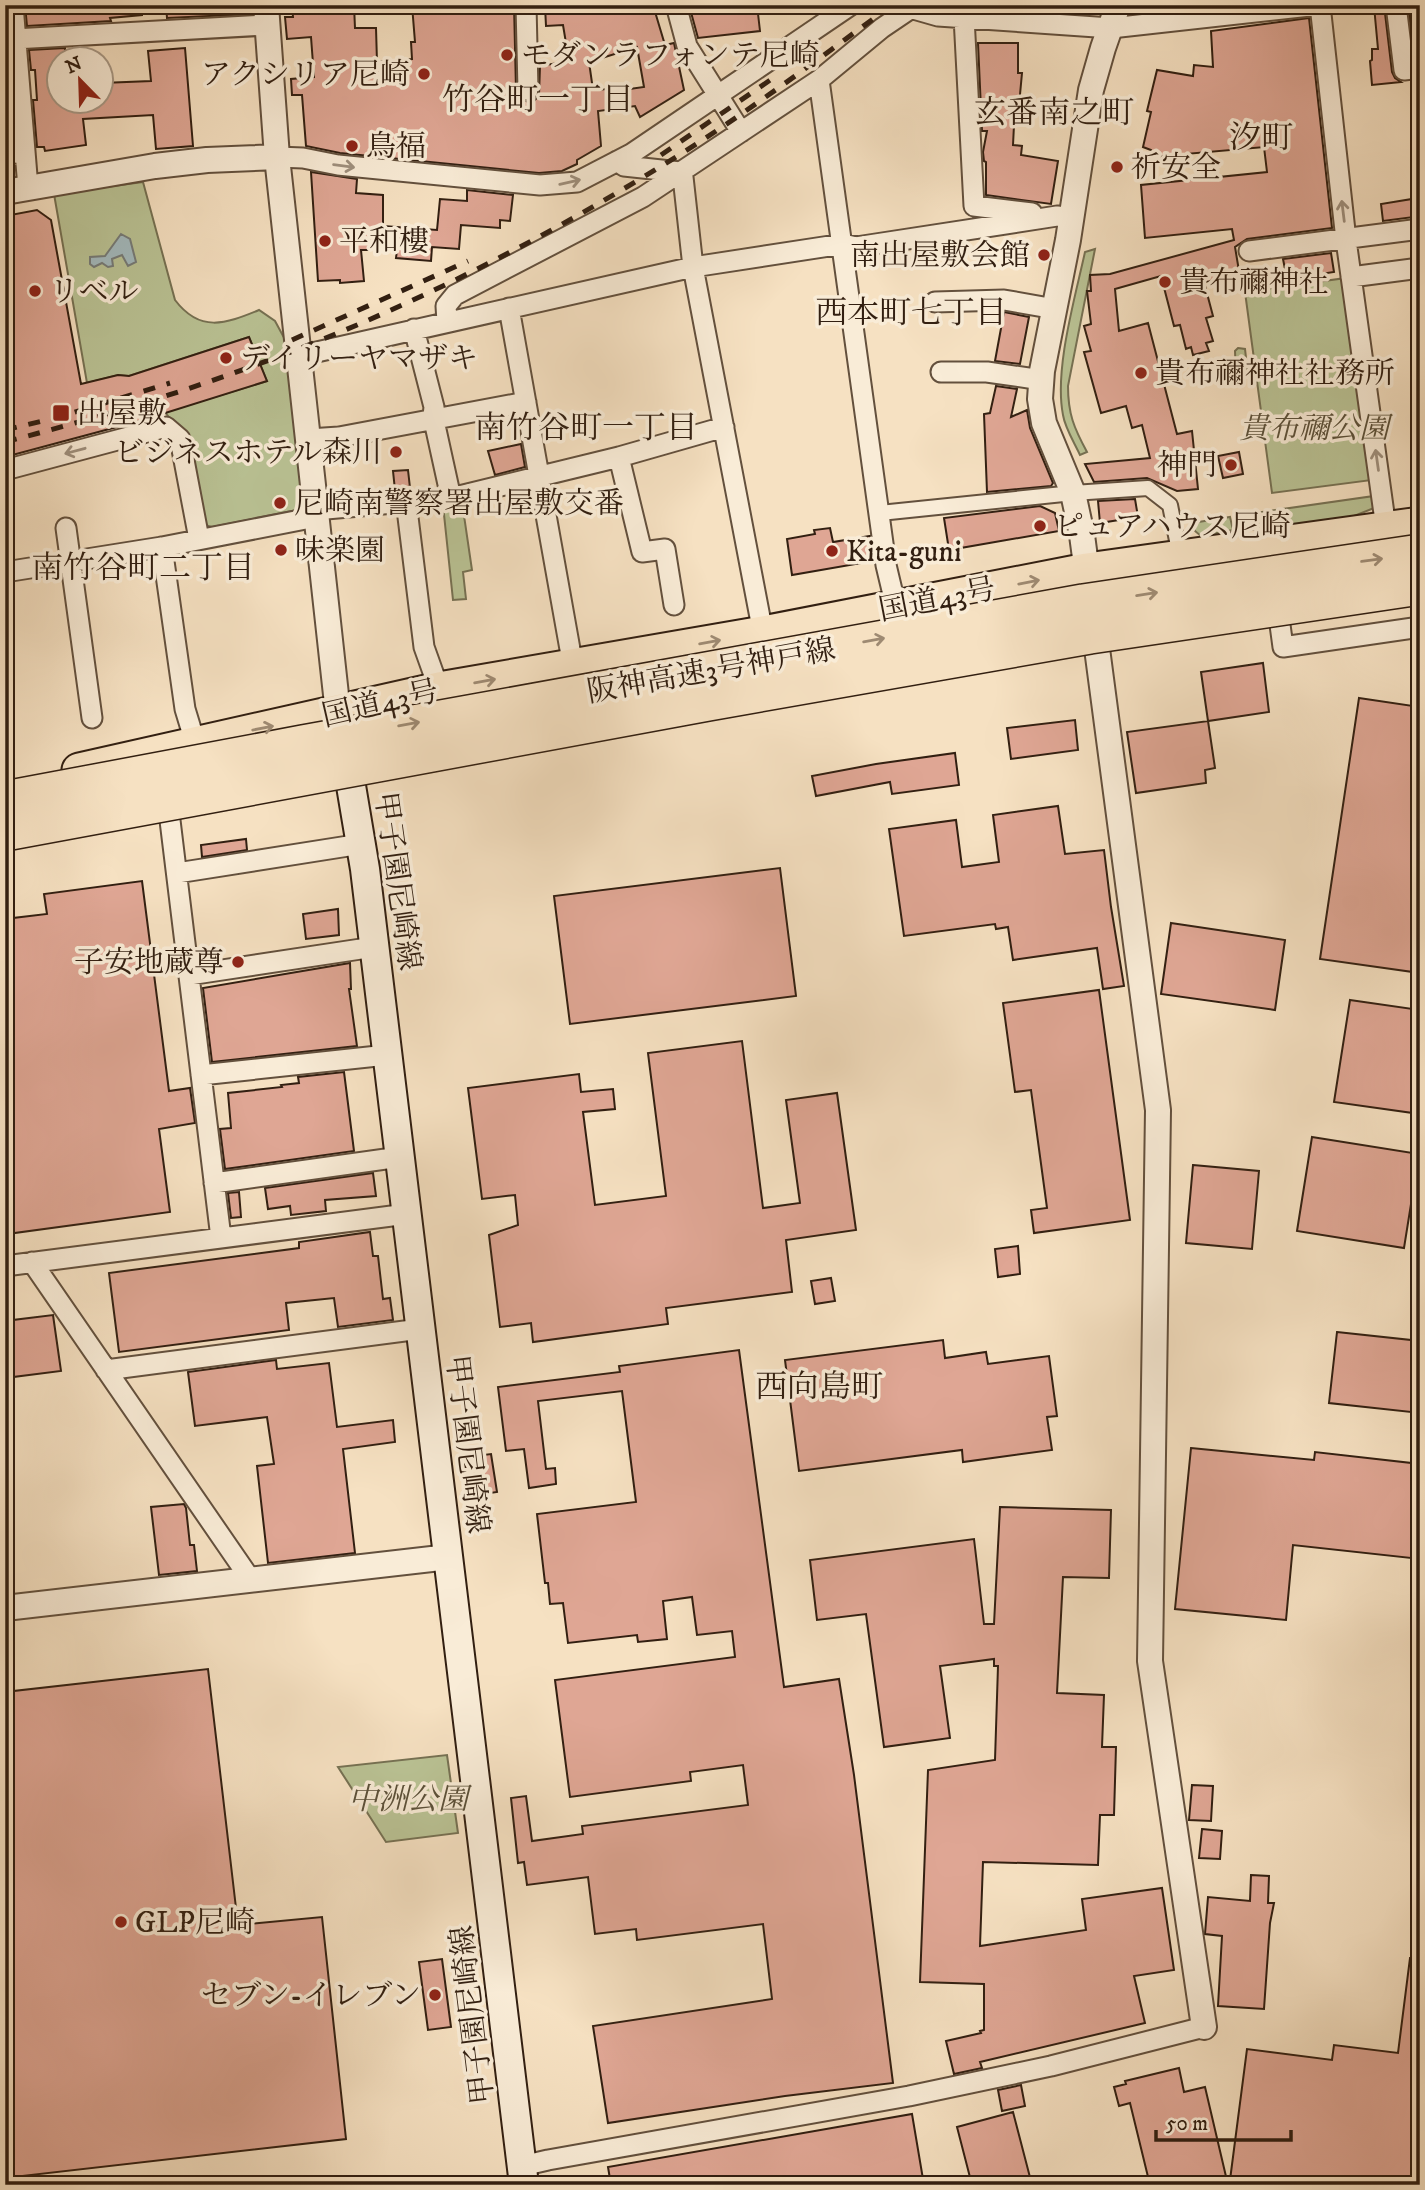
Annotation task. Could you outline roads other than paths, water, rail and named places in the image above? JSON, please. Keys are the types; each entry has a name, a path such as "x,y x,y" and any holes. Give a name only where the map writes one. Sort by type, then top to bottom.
{"highway":[{"name":"国道43号","path":"5,787 439,689 763,633 1087,570 1420,524"},
{"name":"阪神高速3号神戸線","path":"5,800 343,736 1083,603 1420,553"},
{"name":"国道43号","path":"5,833 1095,638 1420,588"},
{"name":"阪神高速3号神戸線","path":"5,833 708,702 1076,637 1420,588"}],"main road":[{"name":"甲子園尼崎線","path":"338,713 350,771 374,947 523,2176"}],"street":[{"path":"13,5 12,91 15,153 27,157 17,190 168,164 277,158 303,158 338,165 540,185 577,182 617,161 851,5"},
{"path":"526,5 528,90"},
{"path":"676,5 687,46 741,132"},
{"path":"447,322 446,306 455,295 643,197 819,80 909,7 938,16 964,18 1114,16 1319,5 1346,240 1385,528"},
{"path":"1396,5 1404,70 1420,68"},
{"path":"14,39 267,15 277,158 338,713"},
{"path":"523,2176 548,2160 922,2093 1051,2066 1204,2027 1150,1661 1158,1110 1087,570 1073,493 1044,422 1040,399 1055,309 1065,217 1091,90 1114,16"},
{"path":"964,18 974,206 1065,217"},
{"path":"819,80 886,565 895,607"},
{"path":"617,161 624,166 680,172 684,177 693,268 763,633"},
{"path":"299,356 693,268 843,244 856,247 1065,217"},
{"path":"1249,251 1420,229"},
{"path":"1351,277 1420,268"},
{"path":"935,302 1004,300 1055,309"},
{"path":"509,308 573,666"},
{"path":"414,329 434,407 434,420 451,498"},
{"path":"941,372 987,372 1042,380"},
{"path":"309,439 339,438 383,427 526,402"},
{"path":"5,470 166,426 180,439 200,540"},
{"path":"5,572 200,540 316,513 451,498 724,428"},
{"path":"619,457 642,551 665,549 674,605"},
{"path":"880,513 1148,488 1170,505 1180,556"},
{"path":"406,501 424,647 439,689"},
{"path":"66,528 92,718"},
{"path":"162,547 185,709 195,742"},
{"path":"1278,610 1283,647 1420,627"},
{"path":"168,804 221,1238"},
{"path":"177,873 361,845"},
{"path":"189,975 374,947"},
{"path":"201,1075 387,1055"},
{"path":"214,1183 400,1157"},
{"path":"5,1265 407,1214"},
{"path":"32,1262 251,1580"},
{"path":"106,1370 420,1329"},
{"path":"5,1608 449,1557"}],"water":[{"path":"121,234 130,239 136,262 128,266 122,255 112,259 113,266 108,267 102,263 94,267 90,264 90,257 105,256"}],"railway":[{"path":"5,442 130,407 253,366 368,320 481,267 592,208 698,143 772,93 892,5"},
{"path":"661,155 779,74"},
{"path":"292,340 468,261"},
{"path":"5,430 59,417 170,383"}],"place":[{"name":"モダンラフォンテ尼崎","path":"507,55"},
{"name":"アクシリア尼崎","path":"424,74"},
{"name":"鳥福","path":"352,146"},
{"name":"祈安全","path":"1117,167"},
{"name":"平和樓","path":"325,241"},
{"name":"南出屋敷会館","path":"1044,255"},
{"name":"貴布禰神社","path":"1165,282"},
{"name":"リベル","path":"35,291"},
{"name":"デイリーヤマザキ","path":"226,358"},
{"name":"貴布禰神社社務所","path":"1141,373"},
{"name":"出屋敷","path":"61,413"},
{"name":"ビジネスホテル森川","path":"396,452"},
{"name":"神門","path":"1231,465"},
{"name":"尼崎南警察署出屋敷交番","path":"280,503"},
{"name":"ピュアハウス尼崎","path":"1040,526"},
{"name":"味楽園","path":"281,550"},
{"name":"Kita-guni","path":"832,551"},
{"name":"子安地蔵尊","path":"238,962"},
{"name":"GLP尼崎","path":"121,1922"},
{"name":"セブン-イレブン","path":"435,1995"}],"district":[{"name":"竹谷町一丁目","path":"538,99"},
{"name":"玄番南之町","path":"1054,112"},
{"name":"汐町","path":"1261,137"},
{"name":"西本町七丁目","path":"911,312"},
{"name":"南竹谷町一丁目","path":"586,427"},
{"name":"南竹谷町二丁目","path":"143,567"},
{"name":"西向島町","path":"819,1386"}],"park label":[{"name":"貴布禰公園","path":"1314,428"},
{"name":"中洲公園","path":"408,1799"}]}
